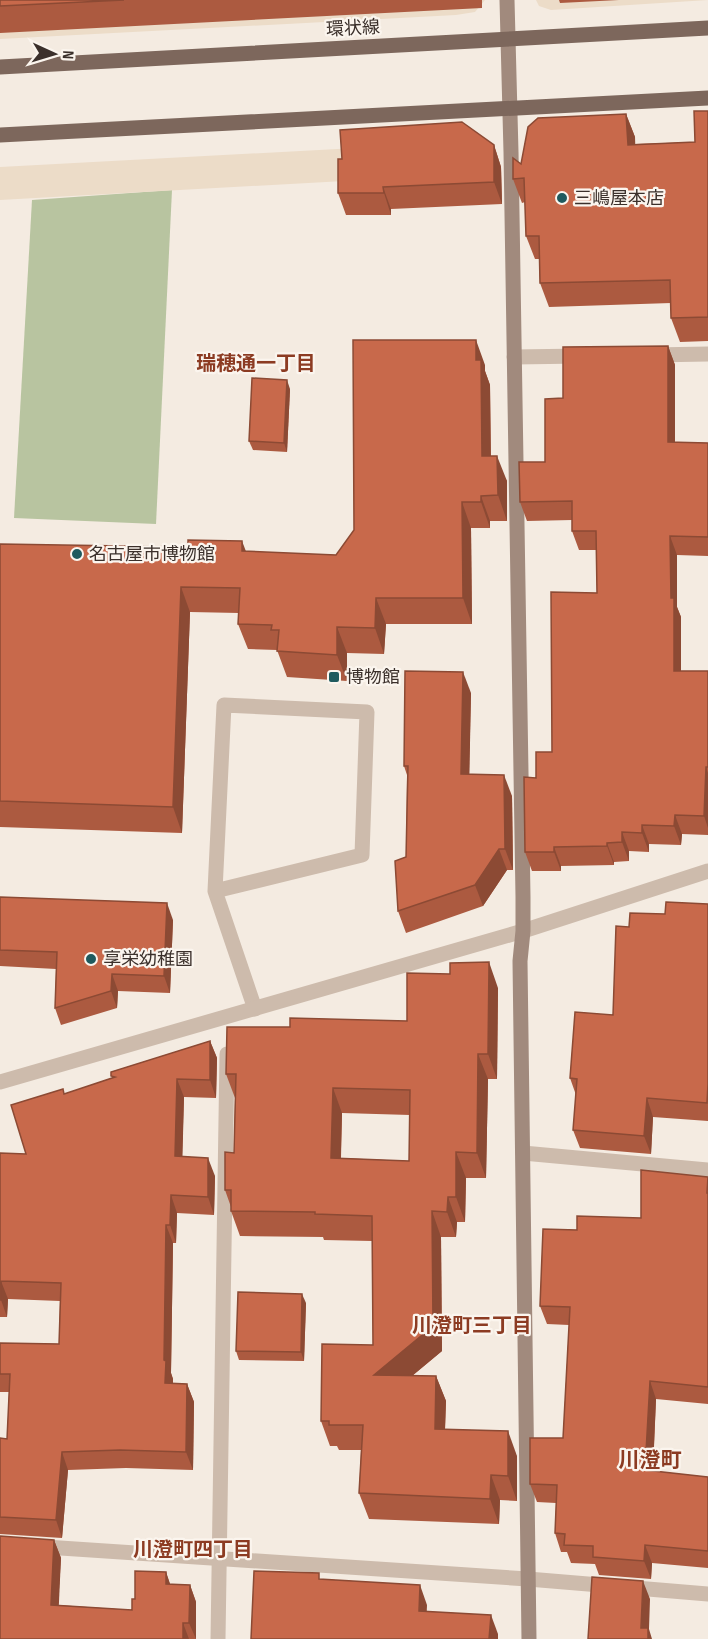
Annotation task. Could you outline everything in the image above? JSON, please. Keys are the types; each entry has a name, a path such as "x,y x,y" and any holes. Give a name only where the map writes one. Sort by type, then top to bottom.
{"main road":[{"name":"環状線","path":"0,67 708,28"},
{"path":"0,135 708,98"}],"street":[{"path":"507,0 523,931 520,961 529,1639"},
{"path":"639,355 708,354"},
{"path":"514,357 594,356"},
{"path":"215,891 362,855 367,711 224,705 215,891 255,1009"},
{"path":"0,1082 523,931 708,871"},
{"path":"218,1639 227,1017"},
{"path":"523,1153 708,1170"},
{"path":"0,1544 528,1579 708,1594"}],"green space":[{"path":"172,190 156,524 14,518 32,200"}],"shaded area":[{"path":"120,0 485,0 475,12 456,15 0,39 0,7"},
{"path":"536,0 708,0 551,10 539,6"},
{"path":"468,142 489,173 0,200 0,167"}],"building":[{"path":"0,0 124,0 0,6"},
{"path":"694,111 708,111 708,317 671,318 670,280 540,283 539,236 526,236 524,178 513,179 513,158 521,164 528,127 538,118 626,114 628,145 695,142"},
{"path":"462,122 494,145 494,182 383,187 384,193 338,193 338,159 342,159 340,130"},
{"path":"353,340 476,340 476,360 481,360 482,456 497,456 498,495 481,496 481,502 462,502 463,598 376,598 375,628 337,627 337,655 277,651 279,630 271,630 272,625 238,624 240,588 181,587 173,807 0,801 0,544 188,547 188,540 242,541 242,551 336,555 354,530"},
{"path":"668,346 668,442 708,443 708,537 670,536 671,598 674,598 674,671 708,671 708,767 706,767 704,816 675,815 674,826 642,825 642,833 622,832 622,842 607,843 607,846 554,847 554,852 525,852 524,777 536,778 536,752 552,752 551,592 597,593 596,531 572,531 572,501 520,502 519,462 545,462 545,399 563,398 563,347"},
{"path":"252,378 287,380 284,443 249,441"},
{"path":"405,671 463,672 461,774 504,775 505,849 499,849 475,885 398,911 395,861 406,857 408,766 404,766"},
{"path":"0,897 167,903 164,976 112,974 111,991 55,1008 57,952 0,950"},
{"path":"666,902 708,904 707,1103 647,1098 644,1136 573,1130 577,1079 570,1078 575,1012 613,1015 616,926 629,927 630,913 665,914"},
{"path":"489,962 488,1054 478,1054 477,1153 456,1152 456,1197 448,1197 447,1212 432,1211 433,1326 374,1375 436,1376 435,1429 508,1431 508,1476 491,1475 490,1499 359,1493 363,1425 329,1425 329,1421 321,1421 322,1344 373,1345 372,1216 315,1214 315,1212 231,1211 231,1190 225,1190 225,1152 234,1153 236,1074 226,1074 227,1027 290,1027 290,1018 407,1021 407,973 450,974 450,963","holes":["333,1088 410,1090 409,1161 331,1158"]},
{"path":"210,1041 210,1080 177,1079 175,1156 208,1158 208,1197 171,1195 170,1225 166,1225 165,1383 187,1384 186,1452 120,1450 62,1452 56,1520 0,1517 0,1438 7,1439 10,1374 0,1374 0,1343 59,1344 61,1283 1,1281 0,1300 0,1153 26,1154 11,1105 63,1089 64,1094 115,1077 111,1076 111,1072"},
{"path":"641,1170 708,1177 708,1387 650,1381 645,1470 708,1477 708,1551 645,1545 644,1561 593,1557 593,1546 564,1545 565,1534 555,1533 557,1485 530,1484 530,1438 563,1438 570,1307 540,1306 543,1229 577,1230 577,1216 641,1218"},
{"path":"238,1292 302,1294 301,1352 236,1351"},
{"path":"0,1536 54,1540 51,1605 132,1610 132,1599 135,1599 135,1571 166,1572 166,1584 190,1585 189,1623 183,1623 183,1639 0,1639"},
{"path":"254,1571 319,1573 319,1579 420,1585 419,1611 491,1615 489,1639 251,1639"},
{"path":"592,1577 643,1581 641,1628 648,1628 648,1639 588,1639"}],"place":[{"name":"三嶋屋本店","path":"562,198"},
{"name":"名古屋市博物館","path":"77,554"},
{"name":"博物館","path":"334,677"},
{"name":"享栄幼稚園","path":"91,959"}],"district":[{"name":"瑞穂通一丁目","path":"256,363"},
{"name":"川澄町三丁目","path":"472,1325"},
{"name":"川澄町","path":"650,1460"},
{"name":"川澄町四丁目","path":"193,1549"}]}
